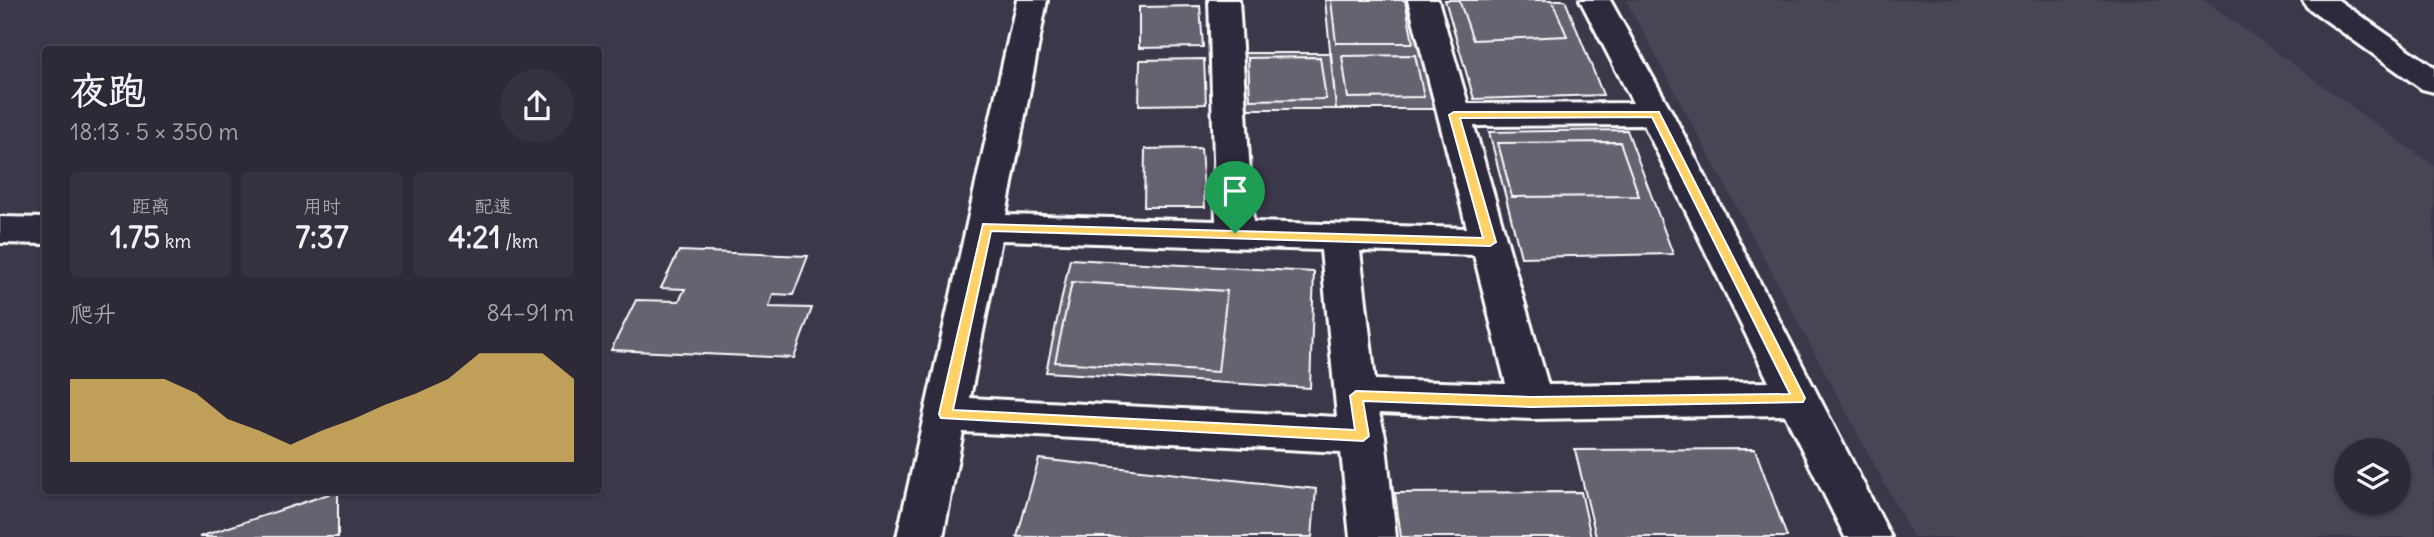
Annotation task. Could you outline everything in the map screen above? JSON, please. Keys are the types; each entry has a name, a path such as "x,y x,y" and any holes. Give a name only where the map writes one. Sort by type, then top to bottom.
{"street":[{"path":"920,537 987,227 1032,0"},
{"path":"1224,0 1235,233"},
{"path":"1423,0 1531,402"},
{"path":"1595,0 1656,114 1868,537"},
{"path":"2318,0 2434,82"},
{"path":"1454,115 1656,114"},
{"path":"987,227 1490,242"},
{"path":"0,230 42,231"},
{"path":"1339,237 1373,537"},
{"path":"946,414 1359,416 1531,402 1798,398"}],"shaded area":[{"path":"1626,0 2204,0 2434,166 2434,537 1913,537"}],"building":[{"path":"1325,0 1417,0 1437,109 1336,109"},
{"path":"1331,0 1405,0 1413,43 1336,43"},
{"path":"1445,0 1565,0 1603,95 1474,99"},
{"path":"1459,0 1552,0 1567,36 1473,40"},
{"path":"1200,6 1203,47 1139,48 1139,7"},
{"path":"1240,53 1331,53 1336,109 1244,109"},
{"path":"1415,55 1424,97 1348,98 1342,56"},
{"path":"1320,57 1326,99 1250,100 1248,58"},
{"path":"1204,59 1206,104 1139,105 1140,60"},
{"path":"1627,130 1673,254 1521,257 1489,132"},
{"path":"1620,142 1639,196 1512,197 1498,143"},
{"path":"1201,148 1205,207 1144,207 1145,149"},
{"path":"679,251 808,256 793,295 773,294 769,307 812,308 794,358 611,350 636,300 679,301 685,289 661,288"},
{"path":"1070,259 1314,272 1310,388 1046,372"},
{"path":"1072,282 1227,291 1218,372 1055,362"},
{"path":"1755,449 1787,537 1596,537 1575,450"},
{"path":"1039,459 1316,489 1312,537 1017,537"},
{"path":"1581,492 1591,537 1401,537 1395,493"},
{"path":"329,494 338,494 338,537 199,537"}],"route":[{"path":"1656,114 1798,398 1531,402 1356,396 1363,436 946,414 987,227 1235,233 1490,242 1454,115 1656,114"}]}
